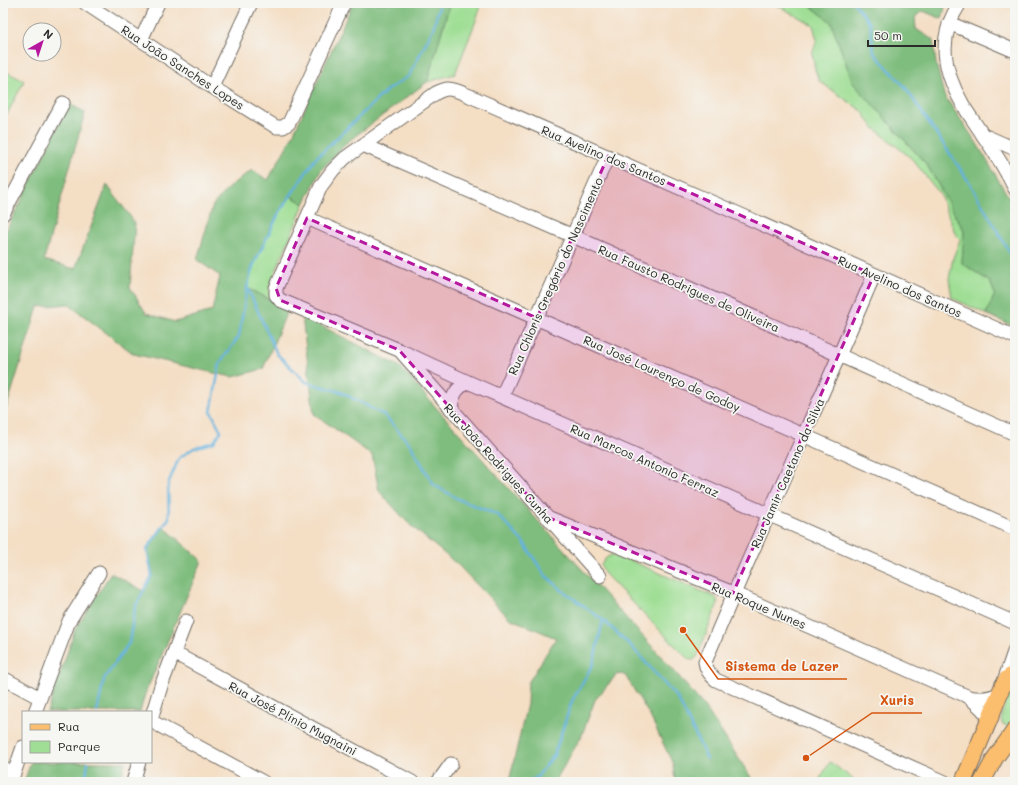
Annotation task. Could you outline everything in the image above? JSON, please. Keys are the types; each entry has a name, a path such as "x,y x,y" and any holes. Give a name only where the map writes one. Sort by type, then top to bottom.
{"main road":[{"path":"963,782 1001,689 1007,679 1015,673"},
{"name":"Rua Roque Nunes","path":"990,718 996,730 1003,734 1009,735 1014,732"},
{"path":"982,782 995,758 1014,732"}],"street":[{"name":"Rua João Sanches Lopes","path":"85,3 276,128 283,127 289,123 344,3"},
{"path":"141,40 158,3"},
{"path":"212,87 251,3"},
{"path":"960,3 949,22 946,32 945,53 950,76 962,104 1014,182"},
{"path":"949,22 1015,51"},
{"name":"Rua Avelino dos Santos","path":"276,295 276,288 321,186 333,170 345,158 436,93 449,89 608,156 1015,337"},
{"path":"3,214 63,103"},
{"path":"983,135 1015,149"},
{"name":"Rua Fausto Rodrigues de Oliveira","path":"363,145 573,236 1015,434"},
{"name":"Rua Chloris Gregório do Nascimento","path":"502,396 608,156"},
{"name":"Rua José Lourenço de Godoy","path":"307,218 1015,529"},
{"name":"Rua Jamir Caetano da Silva","path":"874,275 734,593 705,662 705,667 716,680 945,782"},
{"name":"Rua Marcos Antonio Ferraz","path":"276,295 280,300 398,350 1015,623"},
{"name":"Rua João Rodrigues Cunha","path":"398,350 600,576"},
{"path":"451,409 452,399 456,392 462,385 468,382"},
{"name":"Rua Roque Nunes","path":"547,517 734,593 969,697 977,699 992,697 1001,689"},
{"path":"35,711 69,621 99,574"},
{"path":"152,717 161,686 186,621"},
{"path":"1001,689 1015,650"},
{"name":"Rua José Plínio Mugnaini","path":"174,653 412,782"},
{"path":"3,678 40,698"},
{"name":"Rua Roque Nunes","path":"969,697 990,718"},
{"path":"152,721 263,782"},
{"path":"9,774 22,749"},
{"path":"133,782 139,763"},
{"path":"438,782 451,764"}],"highlighted area":[{"path":"608,156 874,275 733,593 547,517 399,350 280,300 276,288 307,218 537,318"}],"green space":[{"path":"353,3 450,3 427,82 346,143 321,170 304,204 291,196 279,213 253,266 247,288 288,309 263,369 233,377 134,354 68,304 38,307 3,419 3,237 69,104 85,112 44,260 75,269 107,185 135,223 130,287 146,313 175,322 212,311 220,276 197,260 213,205 231,185 252,170 268,180 292,137"},
{"path":"450,3 482,3 455,74 427,82"},
{"path":"773,3 807,3 831,22 853,83 927,165 964,231 962,263 990,282 995,294 986,314 952,298 949,279 953,258 960,240 955,233 940,194 912,159 873,127 862,111 819,81 812,53 817,40 813,25"},
{"path":"807,3 946,3 942,19 923,11 915,18 916,29 933,40 936,63 944,95 976,142 1008,196 1015,211 1015,327 986,314 995,294 990,282 962,263 964,231 927,165 853,83 831,22"},
{"path":"3,70 24,81 3,122"},
{"path":"291,196 304,204 271,282 270,292 274,301 247,288 253,266 279,213"},
{"path":"302,316 399,366 676,673 707,710 754,782 675,782 673,764 650,716 625,675 617,674 595,700 581,737 554,782 509,782 527,704 528,683 556,638 509,618 459,566 409,524 379,491 372,455 314,414"},
{"path":"163,526 202,561 145,694 140,711 47,711 75,630 111,573 144,591 152,575 147,549"},
{"path":"611,555 620,556 717,599 718,603 696,658 692,660 688,659 604,573 601,565 606,558"},
{"path":"1015,682 1014,717 1009,726 1007,726 1002,724 1001,720 1003,708 1007,696"},
{"path":"830,762 857,782 818,782"},
{"path":"31,763 125,763 120,782 24,782"}],"waterway":[{"path":"97,711 104,679 129,643 135,607 152,575 147,549 169,518 168,484 179,458 194,448 214,442 221,431 211,412 220,363 239,336 247,288 253,266 279,213 315,159 387,90 409,76 433,29 440,3"},
{"path":"854,3 870,23 874,53 905,87 971,185 1015,262"},
{"path":"248,289 277,354 306,382 341,392 384,415 410,444 434,485 458,499 498,515 524,543 544,574 563,591 603,620 631,646 678,699 707,759"},
{"path":"528,782 537,777 554,755 572,701 593,664 603,620"},
{"path":"85,782 88,763"}],"place":[{"name":"Sistema de Lazer","path":"683,630"},
{"name":"Xuris","path":"806,758"}]}
